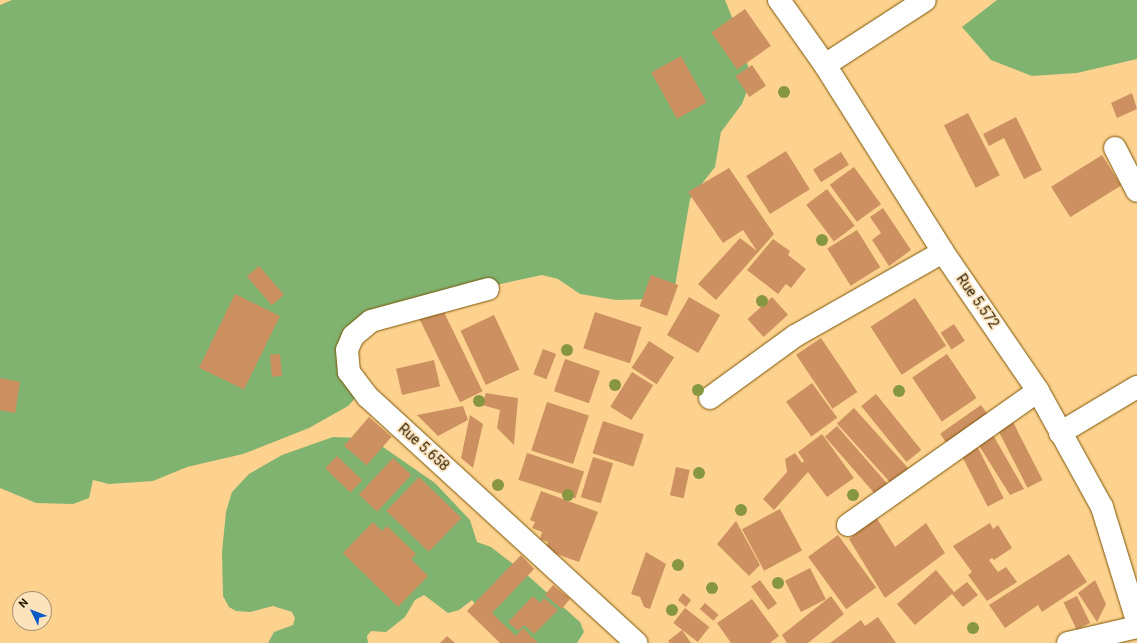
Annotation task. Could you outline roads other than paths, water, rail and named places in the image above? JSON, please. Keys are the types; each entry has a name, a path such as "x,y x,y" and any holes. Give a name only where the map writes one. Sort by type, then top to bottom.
{"street":[{"name":"Rue 5.572","path":"779,0 825,65 944,252 1038,391 1102,507 1137,621"},
{"path":"825,65 925,0"},
{"path":"1115,148 1137,191"},
{"path":"710,398 795,336 944,252"},
{"name":"Rue 5.658","path":"488,289 371,321 353,336 347,350 349,372 368,397 636,643"},
{"path":"1060,433 1137,387"},
{"path":"848,525 1038,391"},
{"path":"1068,643 1137,627"}]}
